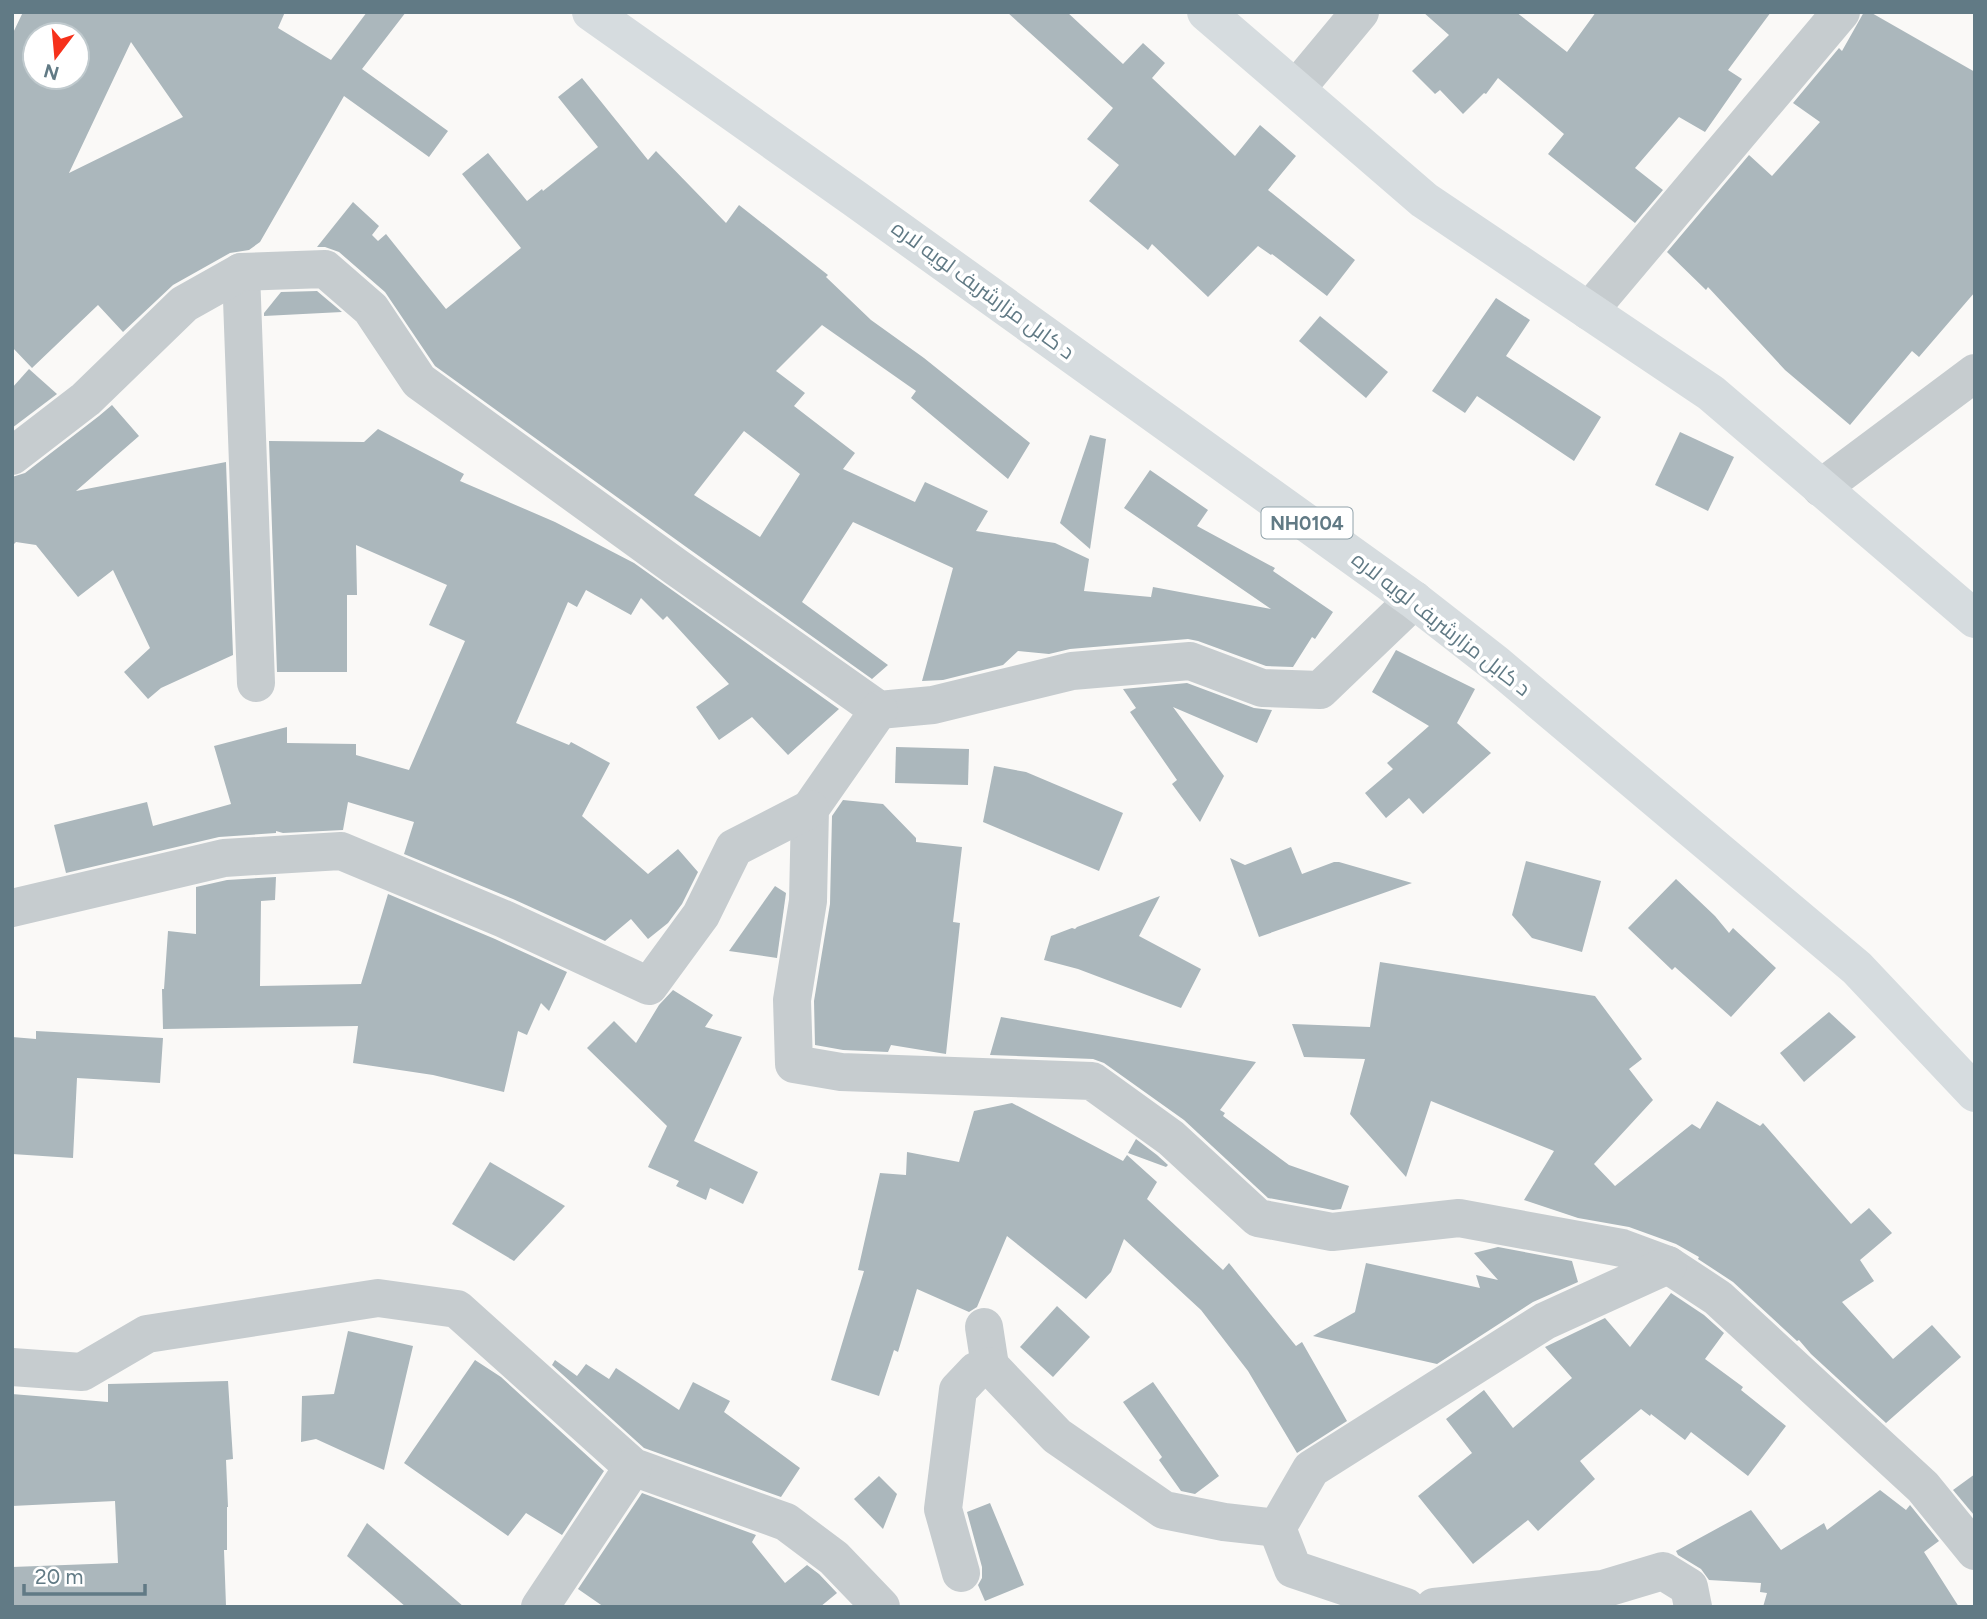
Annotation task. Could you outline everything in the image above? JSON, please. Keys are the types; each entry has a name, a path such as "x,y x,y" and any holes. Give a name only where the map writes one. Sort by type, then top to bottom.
{"highway":[{"name":"د کابل مزارشریف لویه لاره","path":"591,12 1414,600 1496,664 1857,968 1975,1093"},
{"path":"1206,12 1424,200 1711,393 1975,620"}],"street":[{"path":"1296,89 1360,12"},
{"path":"1589,312 1841,12"},
{"path":"12,456 86,399 184,304 241,272 325,269 371,309 419,381 879,710 933,705 1072,671 1190,661 1262,688 1320,690 1414,600"},
{"path":"241,272 256,683"},
{"path":"1821,488 1975,373"},
{"path":"12,908 224,858 341,851 504,919 649,986 701,915 734,849 810,809 879,710"},
{"path":"810,809 808,901 792,1000 794,1064 841,1072 1092,1081 1171,1138 1258,1218 1332,1232 1459,1217 1622,1248 1668,1265 1718,1298 1923,1487 1975,1550"},
{"path":"1406,1607 1293,1569 1278,1528 1311,1469 1545,1321 1668,1265"},
{"path":"12,1367 82,1372 148,1334 379,1298 457,1309 633,1467 786,1522 834,1558 881,1607"},
{"path":"984,1327 990,1366 1057,1436 1164,1510 1224,1522 1278,1528"},
{"path":"961,1573 943,1509 958,1391 976,1371 990,1366"},
{"path":"540,1607 633,1467"},
{"path":"1434,1607 1603,1589 1663,1571 1689,1587 1693,1607"}],"building":[{"path":"23,12 285,12 278,28 331,60 367,12 406,12 362,69 448,131 429,157 344,96 260,242 249,250 230,253 173,285 123,332 98,305 32,368 12,347 12,35","holes":["131,42 183,117 69,173"]},
{"path":"1007,12 1067,12 1123,64 1143,43 1165,63 1152,78 1235,156 1260,125 1296,156 1268,190 1355,260 1327,296 1258,246 1208,297 1152,244 1148,250 1089,201 1119,165 1087,139 1113,108"},
{"path":"1423,12 1516,12 1567,52 1596,12 1771,12 1728,70 1742,79 1705,132 1679,117 1635,168 1663,190 1635,223 1548,154 1564,134 1498,78 1486,94 1463,114 1440,90 1435,94 1412,71 1449,35"},
{"path":"1864,12 1870,12 1975,72 1975,292 1919,357 1912,351 1850,425 1785,370 1708,287 1706,290 1667,252 1749,155 1772,176 1820,122 1793,103 1839,48 1842,51"},
{"path":"582,78 648,160 656,151 726,223 739,205 828,275 826,277 871,320 924,358 1030,443 1008,479 911,398 916,391 822,325 776,371 805,393 794,406 855,453 843,469 915,502 925,482 988,511 976,531 1055,543 1089,559 1084,591 1151,597 1153,587 1271,609 1124,508 1150,470 1208,510 1197,526 1275,568 1273,571 1333,612 1315,639 1312,637 1293,667 1266,666 1188,639 1070,649 1049,654 1018,651 1003,665 943,680 922,681 953,568 853,522 802,602 888,665 872,679 689,549 435,366 385,292 339,252 317,247 353,202 379,226 372,235 378,241 386,234 446,309 521,248 462,174 488,153 527,201 598,147 558,97","holes":["744,431 800,474 760,537 694,495"]},
{"path":"317,291 342,312 264,316 281,292"},
{"path":"1496,298 1530,320 1506,356 1601,417 1574,461 1477,396 1465,413 1432,391"},
{"path":"1320,316 1388,372 1366,398 1299,341"},
{"path":"29,369 57,394 12,428 12,388"},
{"path":"112,405 139,436 76,491 226,462 233,655 161,688 148,699 124,672 150,648 113,570 78,597 36,545 16,542 12,546 12,477 25,473"},
{"path":"378,429 464,474 460,481 555,522 634,563 839,709 788,755 752,717 719,740 696,707 729,684 667,616 663,620 641,598 631,615 586,590 577,607 568,602 516,723 569,745 571,742 610,763 582,816 648,874 678,849 698,872 682,904 668,923 648,939 631,919 605,941 404,854 414,822 348,802 343,830 283,833 276,831 219,837 66,873 54,825 147,802 153,826 231,804 214,746 287,727 287,743 356,744 356,755 409,770 465,641 429,625 447,585 356,545 357,595 347,595 347,672 277,672 269,441 364,442"},
{"path":"1680,432 1734,457 1708,511 1655,485"},
{"path":"1090,435 1106,439 1090,549 1060,523"},
{"path":"1396,650 1475,689 1457,723 1491,753 1423,814 1409,798 1386,818 1365,793 1393,769 1387,763 1429,726 1372,692"},
{"path":"1187,683 1254,708 1272,710 1257,743 1173,707 1224,776 1200,822 1172,784 1177,780 1130,712 1136,708 1123,689"},
{"path":"896,747 969,749 968,785 895,783"},
{"path":"994,766 1026,772 1123,813 1099,871 983,822"},
{"path":"843,800 883,804 916,838 916,842 962,847 953,922 960,923 946,1054 891,1045 888,1052 843,1050 815,1045 814,1001 830,904 832,816"},
{"path":"1291,847 1302,874 1339,862 1412,883 1259,937 1230,858 1245,865"},
{"path":"1526,861 1601,881 1582,952 1532,938 1512,915"},
{"path":"276,877 275,900 261,901 260,986 361,984 388,894 567,972 549,1011 541,1003 527,1035 518,1031 504,1092 433,1075 353,1063 358,1026 163,1029 162,989 168,931 196,934 196,887 227,880"},
{"path":"1676,879 1729,933 1733,928 1776,968 1731,1017 1675,967 1672,970 1628,928"},
{"path":"775,886 786,893 777,958 729,951"},
{"path":"1160,896 1139,936 1201,969 1181,1008 1078,969 1044,960 1051,936"},
{"path":"1380,962 1595,996 1642,1059 1629,1069 1653,1100 1594,1164 1615,1186 1692,1124 1700,1129 1717,1101 1760,1126 1763,1123 1851,1224 1869,1208 1892,1233 1860,1260 1874,1281 1842,1302 1893,1359 1932,1325 1961,1357 1886,1423 1799,1340 1733,1282 1698,1259 1699,1257 1676,1244 1629,1227 1578,1218 1524,1200 1554,1151 1431,1101 1406,1177 1350,1114 1365,1059 1304,1057 1292,1024 1370,1027"},
{"path":"673,990 713,1015 705,1027 742,1037 694,1141 758,1172 743,1204 710,1188 706,1200 676,1186 679,1181 648,1167 667,1126 587,1048 614,1021 636,1043 659,1005"},
{"path":"1829,1012 1856,1037 1804,1082 1780,1053"},
{"path":"1001,1017 1256,1062 1220,1110 1225,1113 1223,1116 1289,1165 1349,1186 1341,1209 1333,1210 1268,1198 1184,1120 1104,1063 1093,1059 990,1055"},
{"path":"36,1031 163,1038 160,1083 77,1078 73,1158 12,1154 12,1037 36,1039"},
{"path":"1012,1103 1123,1161 1127,1155 1157,1182 1147,1199 1223,1270 1229,1263 1296,1346 1302,1342 1347,1421 1297,1453 1248,1371 1201,1310 1124,1239 1111,1272 1086,1299 1007,1236 977,1307 969,1312 917,1289 898,1352 894,1350 879,1396 831,1380 864,1271 858,1270 880,1173 906,1175 907,1152 959,1162 974,1111"},
{"path":"1136,1139 1168,1165 1166,1167 1128,1153"},
{"path":"490,1162 565,1206 514,1261 452,1224"},
{"path":"1498,1247 1572,1261 1578,1282 1533,1302 1437,1364 1313,1336 1355,1312 1366,1263 1480,1288 1476,1275 1498,1280 1474,1253"},
{"path":"1671,1293 1704,1315 1724,1333 1705,1359 1743,1387 1741,1390 1786,1426 1748,1476 1691,1432 1685,1440 1641,1409 1580,1461 1595,1479 1538,1531 1528,1520 1473,1564 1418,1496 1472,1453 1446,1419 1484,1390 1513,1428 1572,1378 1545,1347 1605,1318 1630,1347"},
{"path":"1057,1306 1090,1337 1053,1377 1020,1347"},
{"path":"348,1331 413,1346 384,1470 316,1439 301,1442 302,1396 334,1394"},
{"path":"475,1360 501,1377 604,1471 562,1535 526,1513 508,1536 404,1463"},
{"path":"555,1360 577,1376 586,1364 609,1379 616,1368 679,1410 693,1382 730,1401 724,1412 800,1468 781,1497 644,1448 552,1365"},
{"path":"228,1381 233,1459 226,1460 226,1606 12,1607 12,1567 118,1563 115,1501 12,1506 12,1394 108,1402 108,1384"},
{"path":"1153,1382 1219,1476 1195,1494 1181,1491 1159,1460 1162,1457 1123,1402"},
{"path":"1975,1474 1975,1514 1974,1515 1953,1490"},
{"path":"879,1476 897,1494 883,1529 854,1499"},
{"path":"1880,1490 1906,1510 1910,1505 1939,1541 1924,1552 1959,1607 1763,1607 1767,1593 1760,1592 1761,1583 1709,1580 1701,1569 1676,1551 1751,1510 1781,1550 1824,1523 1827,1530"},
{"path":"642,1493 756,1535 752,1542 785,1583 807,1565 837,1593 820,1607 604,1607 578,1589"},
{"path":"990,1503 1024,1585 985,1601 978,1585 982,1578 982,1567 967,1512"},
{"path":"367,1523 464,1607 406,1607 347,1556"}]}
